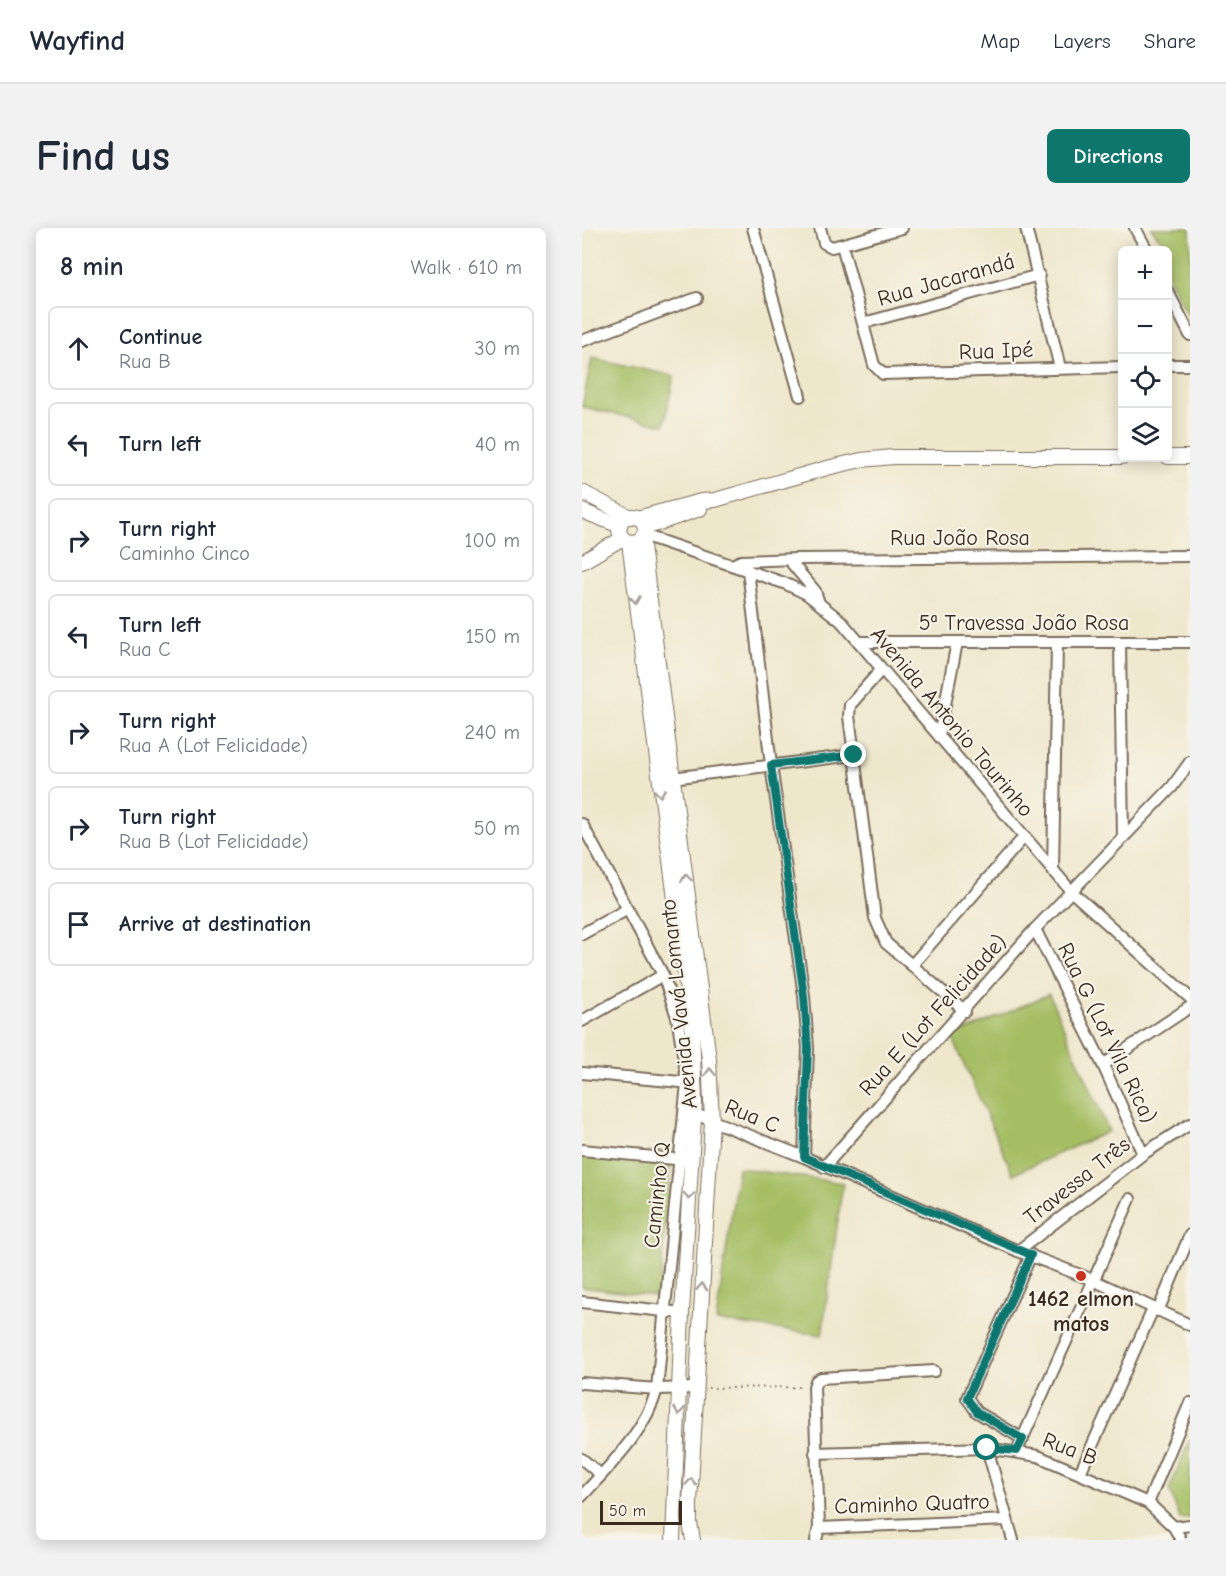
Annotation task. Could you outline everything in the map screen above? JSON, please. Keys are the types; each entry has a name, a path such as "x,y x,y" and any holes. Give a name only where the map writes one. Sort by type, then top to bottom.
{"street":[{"path":"753,228 800,396"},
{"path":"821,233 829,247 902,228"},
{"path":"1026,228 1060,368"},
{"path":"1135,228 1145,246"},
{"path":"842,245 864,323"},
{"name":"Rua Jacarandá","path":"864,323 1039,275"},
{"path":"582,341 697,298"},
{"path":"1172,300 1190,335"},
{"name":"Rua Ipé","path":"864,323 874,365 883,374 1118,366"},
{"path":"1172,365 1190,365"},
{"path":"582,562 634,530 701,509 715,500 861,460 904,457 1118,457"},
{"path":"1172,457 1190,457"},
{"path":"582,492 634,530"},
{"path":"582,511 634,530"},
{"name":"Avenida Antonio Tourinho","path":"634,530 732,566 784,582 819,603 841,621 1071,891 1190,998"},
{"name":"Avenida Vavá Lomanto","path":"634,530 672,778 709,1059 712,1120 690,1512 693,1540"},
{"name":"Avenida Vavá Lomanto","path":"634,530 692,1031 691,1083 695,1114 686,1160 680,1389 673,1540"},
{"name":"Rua João Rosa","path":"732,566 741,561 1190,556"},
{"path":"789,560 815,591 819,603"},
{"path":"748,570 771,765 804,996 808,1048 804,1157"},
{"name":"5ª Travessa João Rosa","path":"859,642 1190,642"},
{"path":"939,736 957,642"},
{"path":"1053,871 1057,643"},
{"path":"1120,643 1123,837"},
{"path":"881,670 850,705 854,755 875,918 886,944 965,1011"},
{"path":"672,778 854,755"},
{"name":"Rua E (Lot Felicidade)","path":"824,1167 965,1011 1035,928 1172,787 1190,762"},
{"name":"Caminho Q","path":"582,824 587,843 628,909 663,975 677,1017 691,1083 686,1160 664,1312 657,1389 651,1411 628,1444 582,1496"},
{"path":"912,965 1024,837"},
{"path":"582,934 628,909"},
{"name":"Rua G (Lot Vila Rica)","path":"1035,928 1103,1065 1143,1154"},
{"path":"582,1022 663,975"},
{"path":"1103,1065 1190,1007"},
{"path":"582,1073 691,1083"},
{"name":"Rua C","path":"695,1114 804,1157 1018,1251 1093,1280 1190,1325"},
{"name":"Travessa Três","path":"1018,1251 1143,1154 1190,1124"},
{"path":"582,1150 686,1160"},
{"path":"1017,1451 1130,1199"},
{"path":"1080,1473 1190,1235"},
{"path":"1023,1439 977,1412 967,1398 1031,1255"},
{"path":"582,1302 682,1313"},
{"path":"816,1540 819,1528 814,1387 818,1379 934,1371"},
{"path":"582,1383 657,1389 696,1388"},
{"path":"1148,1503 1190,1403"},
{"path":"987,1448 1013,1540"},
{"name":"Rua B","path":"815,1453 987,1448 1017,1451 1038,1456 1148,1503 1174,1527 1181,1540"},
{"path":"583,1462 601,1475"},
{"name":"Caminho Quatro","path":"819,1528 1007,1520"},
{"path":"1174,1527 1190,1525"}],"path":[{"path":"696,1388 814,1387"}],"green space":[{"path":"1151,228 1190,228 1190,319 1172,285 1172,246 1160,246 1162,241"},
{"path":"592,358 674,376 664,425 582,407"},
{"path":"1049,994 1109,1131 1013,1174 952,1037"},
{"path":"582,1153 671,1162 659,1297 582,1287"},
{"path":"738,1168 843,1183 822,1335 716,1321"},
{"path":"1190,1439 1190,1518 1180,1519 1169,1489"}],"place":[{"name":"1462 elmon matos","path":"1081,1276"}],"route":[{"path":"854,755 771,765 804,996 808,1048 804,1157 1031,1255 967,1398 969,1405 977,1412 1023,1439 1017,1451 987,1448"}]}
